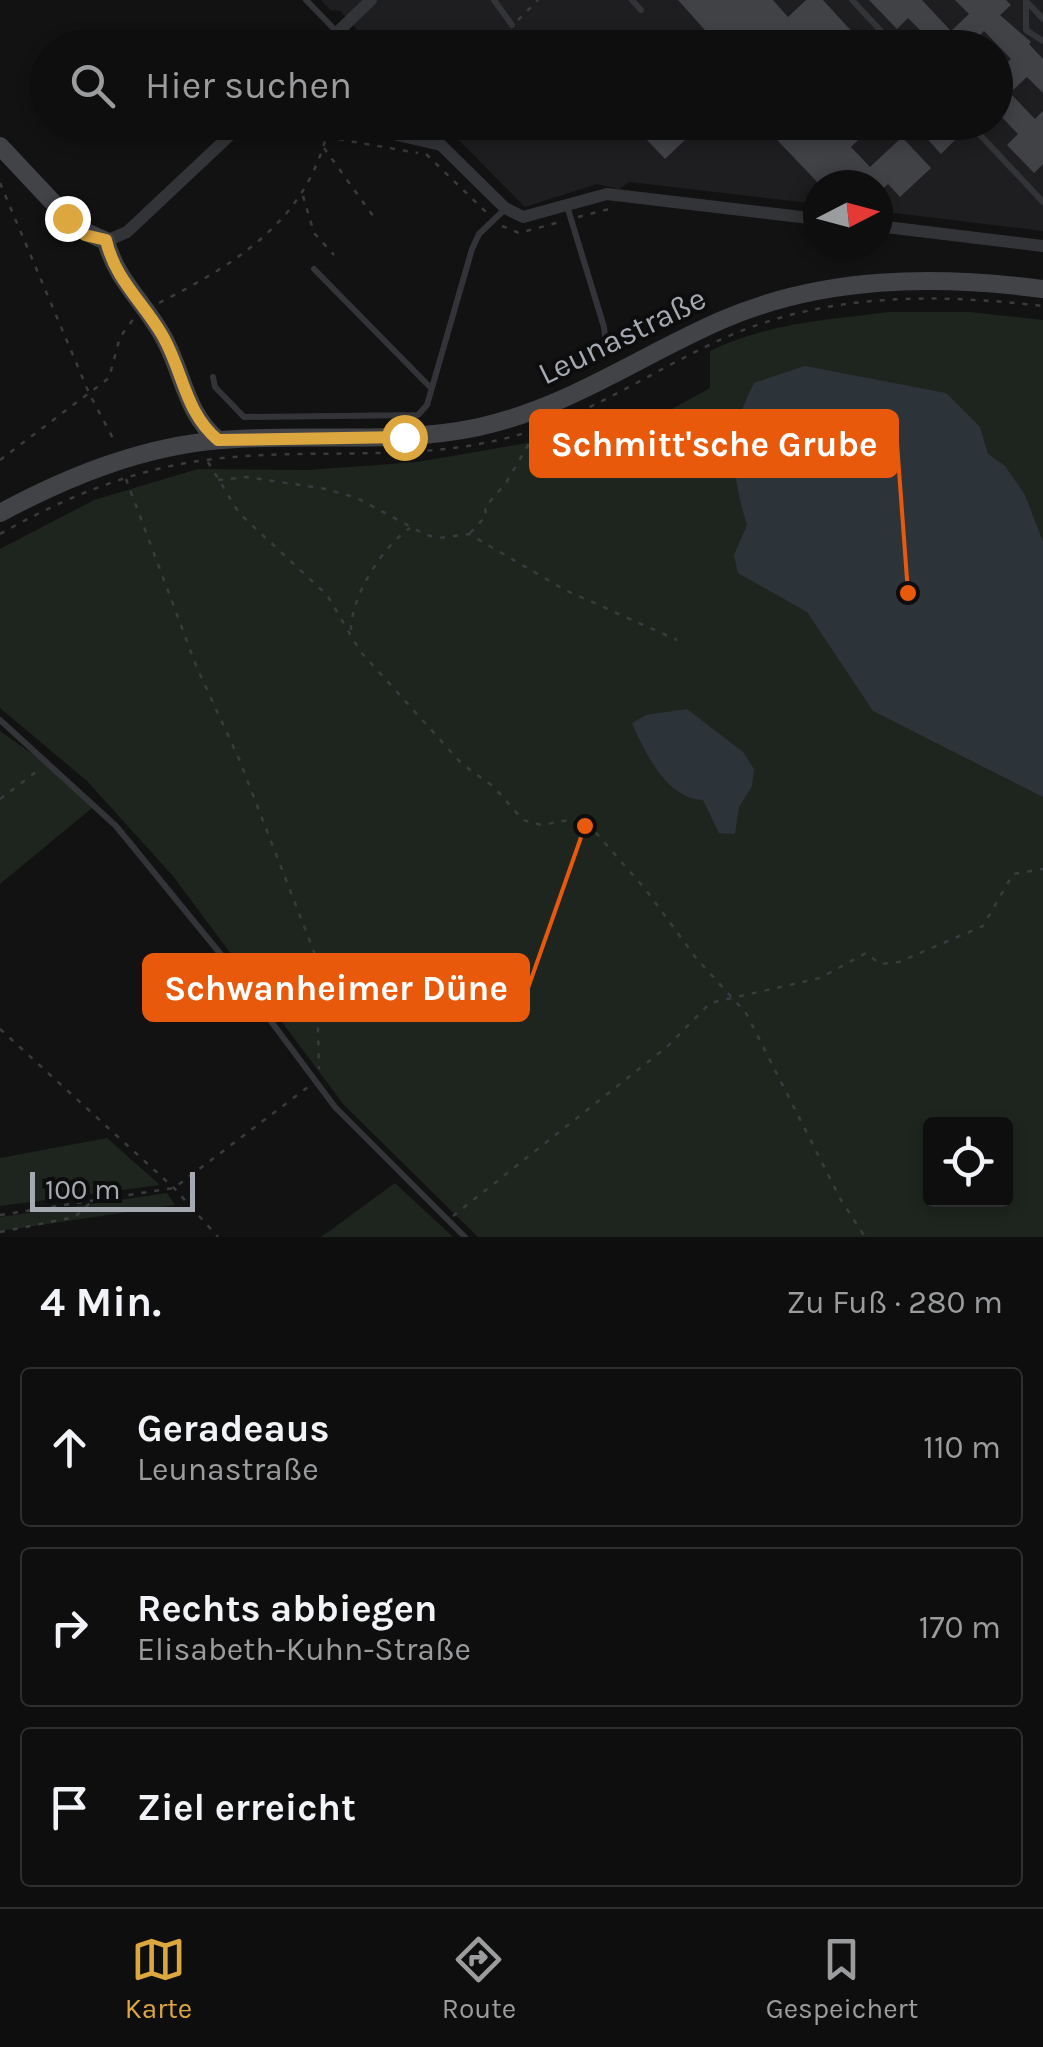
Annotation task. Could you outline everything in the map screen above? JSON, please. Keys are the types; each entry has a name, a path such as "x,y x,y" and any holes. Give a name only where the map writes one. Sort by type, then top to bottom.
{"main road":[{"path":"0,146 77,228 106,240 119,277 168,344 190,406 218,440"},
{"name":"Leunastraße","path":"0,513 87,472 178,446 218,440 404,437 499,422 592,388 735,314 822,289 925,281 1043,289"},
{"path":"178,446 188,428 190,406"}],"street":[{"path":"339,30 371,0"},
{"path":"106,240 127,232 225,140"},
{"path":"419,140 441,145 505,208 523,217 569,212 608,194 803,217"},
{"path":"893,228 1043,246"}],"lane":[{"path":"306,0 335,30"},
{"path":"494,0 512,25"},
{"path":"632,0 641,10"},
{"path":"852,0 880,30"},
{"path":"1025,0 1043,19"},
{"path":"1025,0 1026,30 1043,41"},
{"path":"985,140 1043,202"},
{"path":"213,377 215,387 244,417 418,415 427,405 472,248 505,208"},
{"path":"569,212 607,353"},
{"path":"314,269 430,387"},
{"path":"0,720 48,761 151,866 315,1082 464,1237"}],"path":[{"path":"512,25 538,0"},
{"path":"0,460 108,378 120,337 145,310 244,254 288,215 303,194 325,140"},
{"path":"343,140 428,155 493,219 519,233 569,212"},
{"path":"323,147 376,220"},
{"path":"0,182 89,394 116,444"},
{"path":"0,198 6,194"},
{"path":"303,194 314,233 334,255"},
{"path":"469,534 486,516 484,507 506,483 537,430"},
{"path":"206,460 216,480 262,538 327,595 375,668 462,764 494,787 523,820 542,824 574,819 590,826 746,1013 841,1200 865,1237"},
{"path":"216,480 247,477 326,489 356,498 439,538 469,534 564,590 677,640"},
{"path":"0,1215 174,1188 315,1082 319,1072 316,958 238,759 197,668 126,479"},
{"path":"351,635 360,595 396,537 411,527"},
{"path":"0,799 48,761"},
{"path":"448,1220 577,1114 668,1046 710,1003 820,978 866,953 880,964 900,962 983,926 1013,874 1043,869"},
{"path":"0,1029 174,1188 218,1237"},
{"path":"0,1232 75,1217 93,1200"}],"shaded area":[{"path":"321,0 1043,0 1043,231 893,213 893,170 803,170 803,202 629,182 619,189 597,184 525,207 459,140 1013,140 1013,30 357,30 340,11 330,10"},
{"path":"889,312 969,312 1043,320 1043,1237 478,1237 344,1105 173,876 87,781 0,708 0,549 94,500 198,469 308,470 417,462 544,440 578,421 605,446 710,388 710,351 753,334 820,320"},
{"path":"805,366 946,393 980,427 988,454 1005,466 1025,495 1043,542 1043,797 873,711 807,612 738,573 734,555 747,525 735,470 739,419 754,383"},
{"path":"687,709 743,752 754,769 752,786 739,807 735,834 719,833 703,800 690,798 668,783 632,723 646,715"},
{"path":"0,731 51,767 92,808 0,884"},
{"path":"107,1138 160,1185 0,1206 0,1158"},
{"path":"395,1183 453,1237 321,1237"},
{"path":"167,1193 175,1205 0,1231 0,1217"}],"building":[{"path":"678,0 773,0 788,17 806,0 823,0 850,30 705,30"},
{"path":"869,0 922,0 950,30 920,30 908,18 897,29"},
{"path":"955,0 1006,0 1011,5 1000,15 1031,42 1043,59 1043,93 1027,77 1013,90 1013,30 952,30 969,14"},
{"path":"1013,96 1035,119 1043,111 1043,164 1034,173 1007,145 1018,134 1013,129"},
{"path":"647,140 685,140 665,159"},
{"path":"777,140 858,140 851,147 870,167 899,140 905,140 931,168 900,197 893,189 893,170 806,170"},
{"path":"928,140 955,140 941,154"}],"place":[{"name":"Schmitt'sche Grube","path":"908,593"},
{"name":"Schwanheimer Düne","path":"585,826"}],"route":[{"path":"67,218 85,235 106,240 119,277 168,344 190,406 203,427 218,440 404,437"}]}
